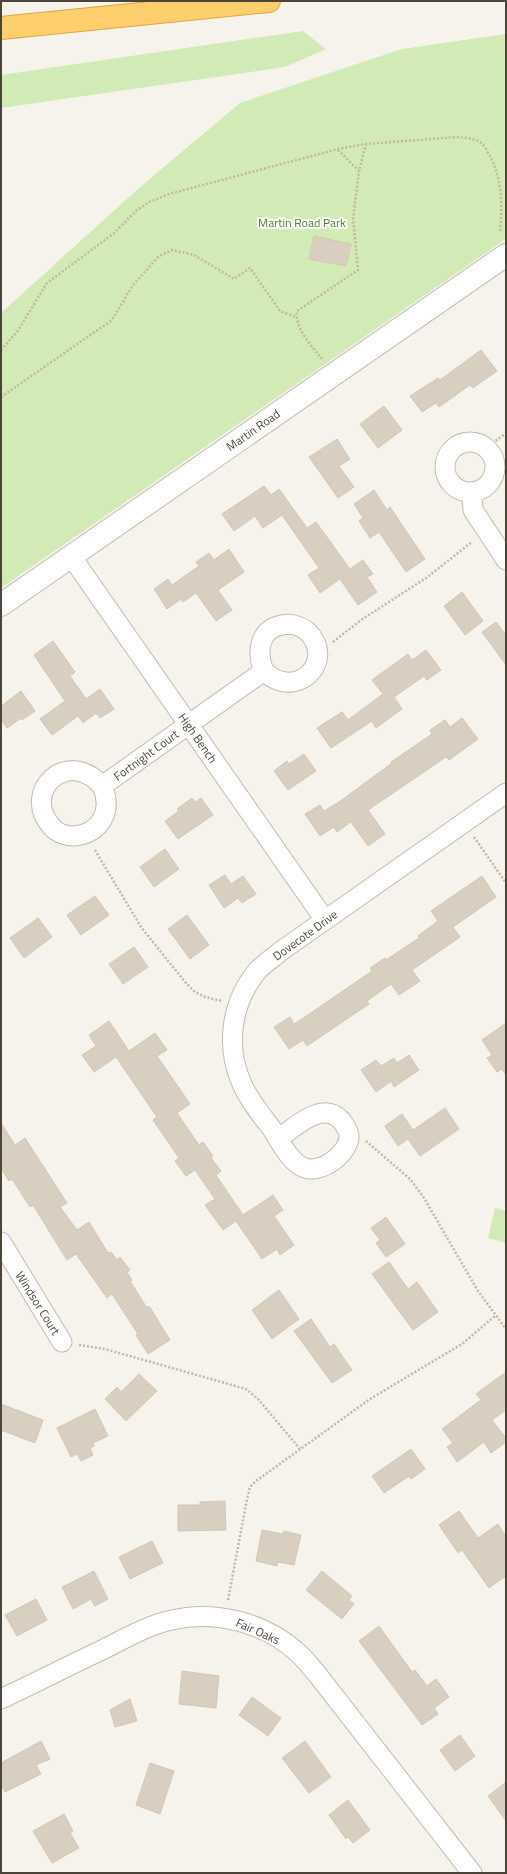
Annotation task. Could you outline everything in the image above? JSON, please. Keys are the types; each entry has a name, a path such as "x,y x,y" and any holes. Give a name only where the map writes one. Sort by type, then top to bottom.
{"highway":[{"path":"1,21 143,1"},
{"path":"1,28 269,1"}],"street":[{"name":"Martin Road","path":"1,604 506,255"},
{"path":"466,443 477,443 486,448 493,458 495,467 492,478 481,490 472,492 462,491 455,487 448,479 446,463 449,455 456,447 466,443"},
{"path":"472,492 474,510 483,528 506,560"},
{"name":"High Bench","path":"71,556 325,920"},
{"path":"282,625 295,625 304,629 313,638 318,652 316,664 311,673 303,679 292,683 280,682 264,671 260,661 259,651 261,641 271,630 282,625"},
{"name":"Fortnight Court","path":"102,786 264,671"},
{"name":"Fortnight Court","path":"67,770 85,772 94,776 102,786 107,804 106,813 102,822 95,829 85,835 72,836 54,830 47,821 42,811 43,792 49,782 57,774 67,770"},
{"name":"Dovecote Drive","path":"349,1134 348,1145 342,1153 328,1163 314,1169 304,1168 294,1160 251,1100 234,1066 232,1024 238,1005 247,986 259,970 282,951 506,793"},
{"path":"278,1139 308,1118 326,1112 336,1115 343,1123 349,1134"},
{"name":"Windsor Court","path":"1,1242 62,1342"},
{"name":"Fair Oaks","path":"1,1699 136,1634 170,1620 199,1616 224,1617 252,1626 275,1637 296,1651 317,1674 472,1873"}],"path":[{"path":"1,350 17,332 47,283 113,234 137,210 149,202 169,194 338,150 366,144 457,137 472,138 482,143 496,168 502,198 500,233"},
{"path":"333,375 299,327 296,317 297,311 358,270 353,219 359,171 366,144"},
{"path":"338,150 359,171"},
{"path":"502,198 506,200"},
{"path":"1,397 112,320 132,285 159,256 172,250 194,254 234,279 250,268 280,311 296,317"},
{"path":"486,448 506,433"},
{"path":"318,652 361,620 426,578 471,542 483,528"},
{"path":"464,823 506,883"},
{"path":"85,835 141,927 185,982 195,992 205,997 238,1005"},
{"path":"349,1134 368,1142 389,1163 411,1180 424,1198 478,1291 506,1329"},
{"path":"224,1617 250,1487 256,1481 370,1399 462,1344 495,1316"},
{"path":"62,1342 105,1348 226,1382 246,1390 258,1399 300,1449"}],"green space":[{"path":"303,31 326,49 285,67 1,108 1,75"},
{"name":"Martin Road Park","path":"506,34 506,239 1,588 1,313 139,188 240,103 402,49"},
{"path":"495,1208 506,1211 506,1243 488,1238"}],"building":[{"path":"314,236 351,244 346,266 309,259"},
{"path":"481,350 497,371 473,388 470,385 439,407 436,403 422,412 410,396 438,378 440,380"},
{"path":"384,406 402,430 378,448 360,424"},
{"path":"337,439 350,459 339,466 354,487 338,498 309,457"},
{"path":"264,486 271,495 279,489 307,528 316,522 350,569 363,560 373,574 367,577 377,592 358,605 340,579 320,593 308,575 319,568 282,515 263,528 255,516 234,531 222,514"},
{"path":"374,490 387,510 390,507 425,559 406,572 379,532 370,538 359,521 363,518 354,504"},
{"path":"229,549 244,572 218,590 232,610 216,621 196,593 183,602 181,599 167,609 154,589 168,579 172,585 199,566 196,562 209,553 214,560"},
{"path":"462,592 483,621 465,635 444,606"},
{"path":"496,622 506,635 506,665 482,632"},
{"path":"53,641 75,672 70,676 86,699 100,689 114,709 100,718 96,713 83,723 78,716 52,735 40,719 65,701 34,655"},
{"path":"426,650 441,670 427,680 424,676 394,697 402,709 376,728 372,721 331,748 317,728 342,712 348,720 383,694 372,680 408,654 412,660"},
{"path":"21,691 35,711 22,720 21,718 7,728 1,719 1,706"},
{"path":"462,718 478,739 449,760 446,757 368,810 385,834 368,846 351,822 337,832 334,827 320,836 305,814 320,805 324,811 339,802 392,763 391,762 432,734 430,730 445,720 450,727"},
{"path":"304,754 316,771 288,790 274,771 287,761 289,764"},
{"path":"192,798 195,802 201,798 213,815 178,839 165,821 179,811 177,809"},
{"path":"165,849 179,869 154,887 140,867"},
{"path":"225,875 231,884 243,876 256,894 242,903 238,898 224,908 209,885"},
{"path":"482,876 496,897 453,927 460,937 412,970 420,981 399,995 391,984 367,1001 369,1004 307,1046 303,1040 289,1049 274,1027 290,1017 294,1024 372,971 370,968 385,958 386,960 419,938 418,936 438,921 431,911"},
{"path":"95,896 109,915 81,935 67,915"},
{"path":"187,915 209,945 190,959 168,929"},
{"path":"38,918 52,937 24,958 10,938"},
{"path":"134,947 148,967 123,984 109,964"},
{"path":"109,1021 129,1051 155,1033 167,1050 157,1056 190,1104 177,1113 199,1145 203,1142 213,1156 211,1158 221,1171 216,1175 243,1215 273,1195 283,1210 274,1216 294,1245 280,1255 277,1249 262,1259 236,1221 223,1230 205,1205 215,1199 195,1170 186,1176 175,1161 179,1158 153,1120 157,1117 116,1057 94,1072 82,1055 96,1046 89,1035"},
{"path":"506,1023 506,1075 502,1069 497,1072 487,1058 492,1055 482,1040"},
{"path":"409,1055 419,1070 394,1087 391,1081 376,1092 361,1070 376,1060 381,1066 394,1058 397,1063"},
{"path":"445,1108 459,1129 420,1156 408,1139 398,1146 385,1126 402,1114 413,1130"},
{"path":"1,1123 15,1145 25,1138 67,1203 60,1207 77,1230 89,1222 108,1253 111,1252 117,1260 120,1257 130,1270 127,1272 132,1280 130,1281 147,1308 149,1306 170,1340 148,1354 136,1335 138,1334 112,1294 107,1298 76,1254 67,1260 33,1205 30,1207 12,1179 9,1181 1,1168"},
{"path":"386,1217 405,1244 386,1257 376,1243 380,1240 371,1228"},
{"path":"389,1262 408,1289 417,1282 438,1312 413,1330 372,1274"},
{"path":"279,1290 299,1319 272,1339 252,1310"},
{"path":"311,1319 330,1347 334,1344 352,1370 332,1383 294,1331"},
{"path":"506,1372 506,1410 492,1420 506,1438 506,1442 491,1453 484,1442 457,1462 447,1447 453,1443 442,1429 481,1400 476,1394"},
{"path":"139,1374 157,1391 126,1421 105,1399 117,1387 121,1392"},
{"path":"1,1404 43,1420 35,1443 1,1430"},
{"path":"95,1409 108,1436 93,1443 94,1446 90,1448 93,1455 81,1461 77,1454 71,1457 57,1428"},
{"path":"411,1449 425,1469 411,1479 409,1476 384,1493 372,1476"},
{"path":"225,1501 226,1530 178,1531 178,1505 200,1505 200,1502"},
{"path":"459,1511 478,1538 498,1524 506,1537 506,1576 489,1588 462,1550 458,1553 439,1525"},
{"path":"262,1530 283,1534 284,1531 301,1535 294,1565 278,1562 277,1566 256,1561"},
{"path":"152,1541 163,1563 130,1579 119,1557"},
{"path":"94,1571 108,1599 95,1606 91,1599 73,1609 62,1587"},
{"path":"322,1571 352,1596 349,1600 354,1604 342,1619 306,1590"},
{"path":"36,1599 47,1620 17,1636 5,1615"},
{"path":"379,1626 412,1672 415,1670 427,1686 436,1679 449,1697 434,1708 438,1714 422,1725 359,1641"},
{"path":"182,1671 219,1676 216,1708 179,1704"},
{"path":"252,1697 281,1718 268,1736 239,1715"},
{"path":"130,1699 137,1721 115,1727 110,1710"},
{"path":"460,1735 475,1756 455,1771 440,1750"},
{"path":"41,1741 50,1759 36,1765 41,1774 5,1792 1,1784 1,1763"},
{"path":"305,1741 331,1777 309,1793 282,1758"},
{"path":"150,1763 174,1771 160,1814 136,1805"},
{"path":"506,1782 506,1821 488,1796"},
{"path":"348,1800 370,1830 353,1843 348,1837 346,1839 329,1815"},
{"path":"64,1814 73,1831 70,1833 79,1848 52,1863 33,1831"}]}
